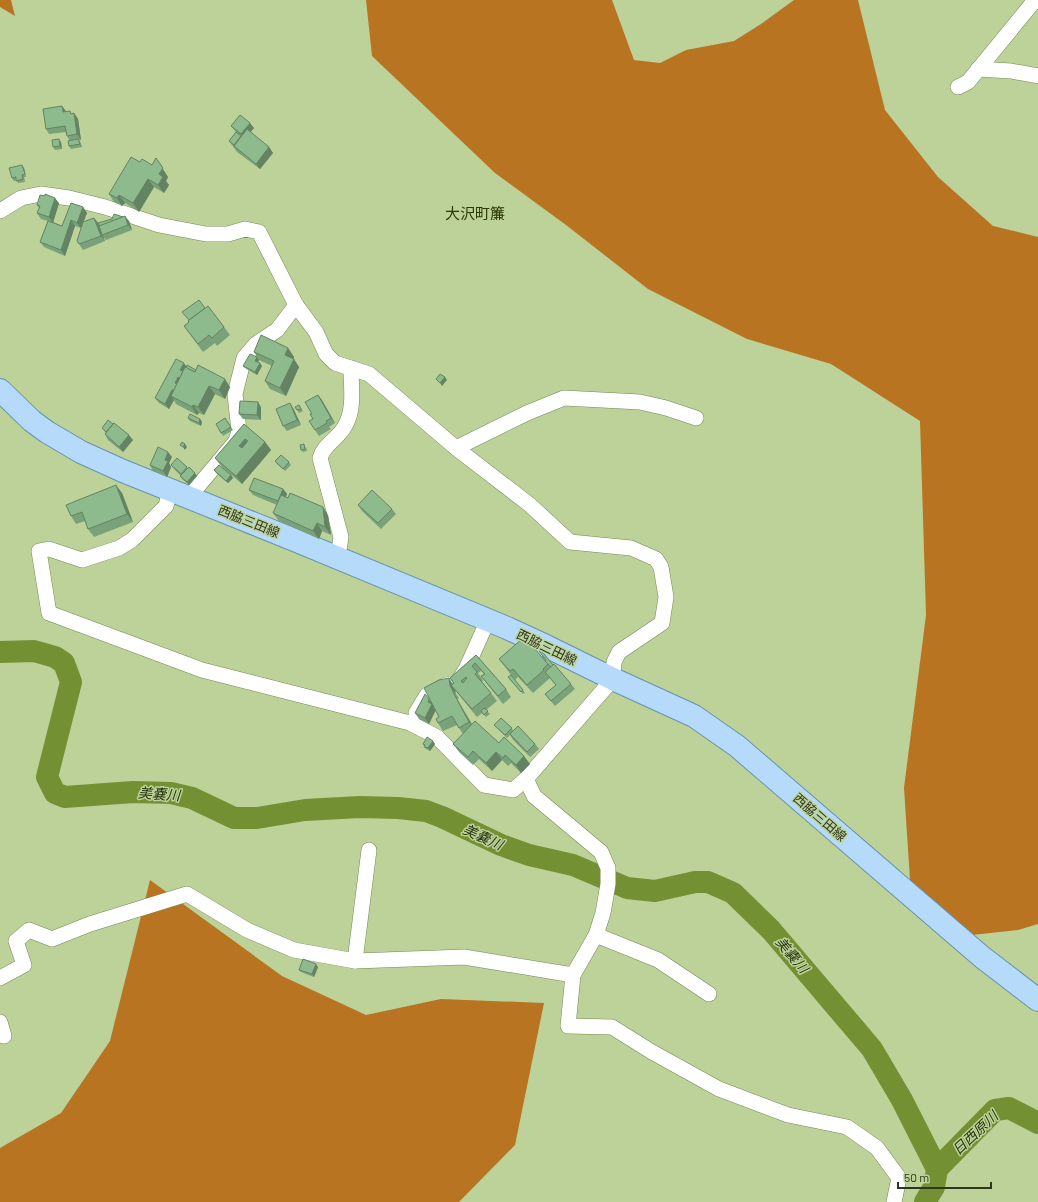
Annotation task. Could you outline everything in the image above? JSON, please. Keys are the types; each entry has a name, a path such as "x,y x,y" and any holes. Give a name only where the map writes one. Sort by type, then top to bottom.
{"main road":[{"name":"西脇三田線","path":"0,390 32,421 81,452 123,471 338,557 488,620 546,646 613,680 694,716 737,746 982,957 1038,1000"}],"street":[{"path":"958,87 968,82 1036,0"},
{"path":"978,69 1011,71 1038,76"},
{"path":"0,212 21,198 41,194 69,198 105,207 159,225 206,234 228,234 245,229 259,232 296,305 316,332 326,354 335,363 369,374 456,448 530,505 570,542 631,548 656,559 661,567 666,597 662,623 619,652 614,662 613,680 526,780 513,790 484,785 437,737 410,723 202,670 49,614 39,551 49,549 82,560 119,548 132,540 236,441 239,431 235,394 244,358 256,344 277,330 296,305"},
{"path":"338,557 341,537 320,458 322,450 345,427 351,408 351,368"},
{"path":"456,448 527,413 564,398 640,402 666,408 696,418"},
{"path":"410,723 427,695 446,685 457,682 466,669 488,620"},
{"path":"526,780 534,796 601,852 608,868 608,884 603,913 596,935 573,975 568,1026 612,1027 652,1052 719,1089 788,1115 847,1127 877,1148 899,1178 894,1202"},
{"path":"355,961 369,850"},
{"path":"0,978 24,965 16,941 29,930 52,939 90,924 187,894 246,930 294,950 355,961 464,957 573,975"},
{"path":"596,935 658,960 709,994"},
{"path":"0,1022 4,1036 0,1035"}],"shaded area":[{"path":"0,0 11,0 15,16 0,7"},
{"path":"366,0 612,0 634,60 660,63 686,50 734,41 794,0 858,0 885,110 938,177 993,226 1038,237 1038,924 1018,930 972,935 910,880 904,788 926,615 920,421 831,364 747,339 648,289 566,225 495,173 372,56"},
{"path":"150,880 282,976 366,1015 441,999 544,1003 515,1145 459,1202 0,1202 0,1148 61,1113 110,1041"}],"building":[{"path":"62,106 63,112 70,111 71,114 74,113 77,134 67,136 65,126 46,129 43,109"},
{"path":"240,115 250,123 241,134 231,126"},
{"path":"247,129 269,147 256,164 234,146"},
{"path":"236,132 241,136 234,145 229,141"},
{"path":"59,139 60,146 53,147 52,140"},
{"path":"78,139 80,144 69,146 68,141"},
{"path":"131,157 140,162 142,159 152,165 156,158 163,168 159,174 163,177 158,185 148,179 133,203 119,195 117,198 109,194"},
{"path":"22,165 25,174 22,175 23,179 16,181 16,177 12,178 9,168"},
{"path":"45,194 55,198 49,217 37,213 40,206 37,205 40,195 45,196"},
{"path":"71,203 83,207 77,223 71,220 61,250 40,242 48,221 62,226"},
{"path":"114,214 123,217 100,226 98,223 112,219"},
{"path":"125,216 128,225 102,235 99,226"},
{"path":"94,218 101,236 79,244 77,241 83,222"},
{"path":"199,300 205,308 189,320 182,312"},
{"path":"208,306 224,327 212,338 209,335 198,344 184,326 189,322 188,321"},
{"path":"261,335 288,348 285,355 294,359 280,388 265,381 274,361 254,352"},
{"path":"250,354 257,357 255,361 260,363 255,372 243,366"},
{"path":"176,359 184,363 180,370 183,371 180,378 178,377 175,383 177,384 174,390 172,390 165,404 155,398"},
{"path":"187,365 196,370 195,372 186,368"},
{"path":"198,365 225,379 219,390 209,386 198,407 193,405 192,407 171,396 185,367 195,372"},
{"path":"440,374 445,377 440,383 436,379"},
{"path":"318,395 331,418 326,421 327,423 315,430 309,421 313,419 310,414 312,414 305,402"},
{"path":"240,401 258,402 257,415 239,414"},
{"path":"290,403 297,420 283,426 276,409"},
{"path":"299,405 301,409 297,410 295,407"},
{"path":"190,414 200,419 199,423 188,418"},
{"path":"225,418 231,427 221,433 216,424"},
{"path":"108,420 113,424 106,432 102,428"},
{"path":"114,423 129,435 119,447 105,434"},
{"path":"244,424 265,442 236,476 215,458","holes":["245,439 248,441 242,448 239,446"]},
{"path":"182,442 185,444 183,447 180,445"},
{"path":"304,444 305,449 301,450 300,445"},
{"path":"158,447 168,452 165,460 168,461 163,471 150,465"},
{"path":"281,455 289,462 283,469 275,461"},
{"path":"177,458 187,467 181,474 171,465"},
{"path":"219,465 231,475 226,481 214,470"},
{"path":"189,467 195,473 187,482 180,476"},
{"path":"254,478 283,489 278,501 249,490"},
{"path":"116,485 127,514 88,529 82,512 71,516 66,505"},
{"path":"372,490 392,509 378,523 358,505"},
{"path":"290,493 323,507 325,527 317,523 313,531 273,513 281,495 288,498"},
{"path":"523,638 526,641 527,640 548,664 543,669 544,670 527,685 513,669 510,671 499,659"},
{"path":"541,650 553,665 551,667 539,651"},
{"path":"476,655 506,689 498,696 481,676 485,674 475,663 472,666 477,672 475,674 491,693 472,709 451,685 454,683 450,678","holes":["466,677 467,678 463,683 461,681"]},
{"path":"554,664 571,684 551,701 545,694 556,685 545,672"},
{"path":"511,675 523,690 521,692 508,677"},
{"path":"449,678 450,686 469,722 459,728 452,716 438,723 436,719 439,717 424,688 439,680"},
{"path":"425,694 429,699 428,702 432,704 425,718 415,713"},
{"path":"484,708 488,711 484,715 481,711"},
{"path":"501,718 512,728 505,735 494,725"},
{"path":"475,721 499,743 504,737 524,756 516,765 505,755 503,758 496,752 486,763 473,751 468,757 453,744"},
{"path":"518,726 535,744 527,752 510,734"},
{"path":"427,737 433,741 428,748 424,747 425,745 423,744"},
{"path":"303,959 316,964 312,974 299,970"}],"waterway":[{"name":"美嚢川","path":"0,652 34,651 55,657 64,663 71,682 47,777 55,793 65,797 133,792 171,793 192,798 234,818 257,818 305,810 360,807 398,808 426,811 501,845 529,855 573,865 627,888 655,891 695,882 708,882 733,893 771,930 872,1049 902,1100 937,1169 934,1187 925,1202"},
{"name":"日西原川","path":"937,1169 995,1110 1009,1108 1038,1123"}],"district":[{"name":"大沢町簾","path":"475,214"}]}
